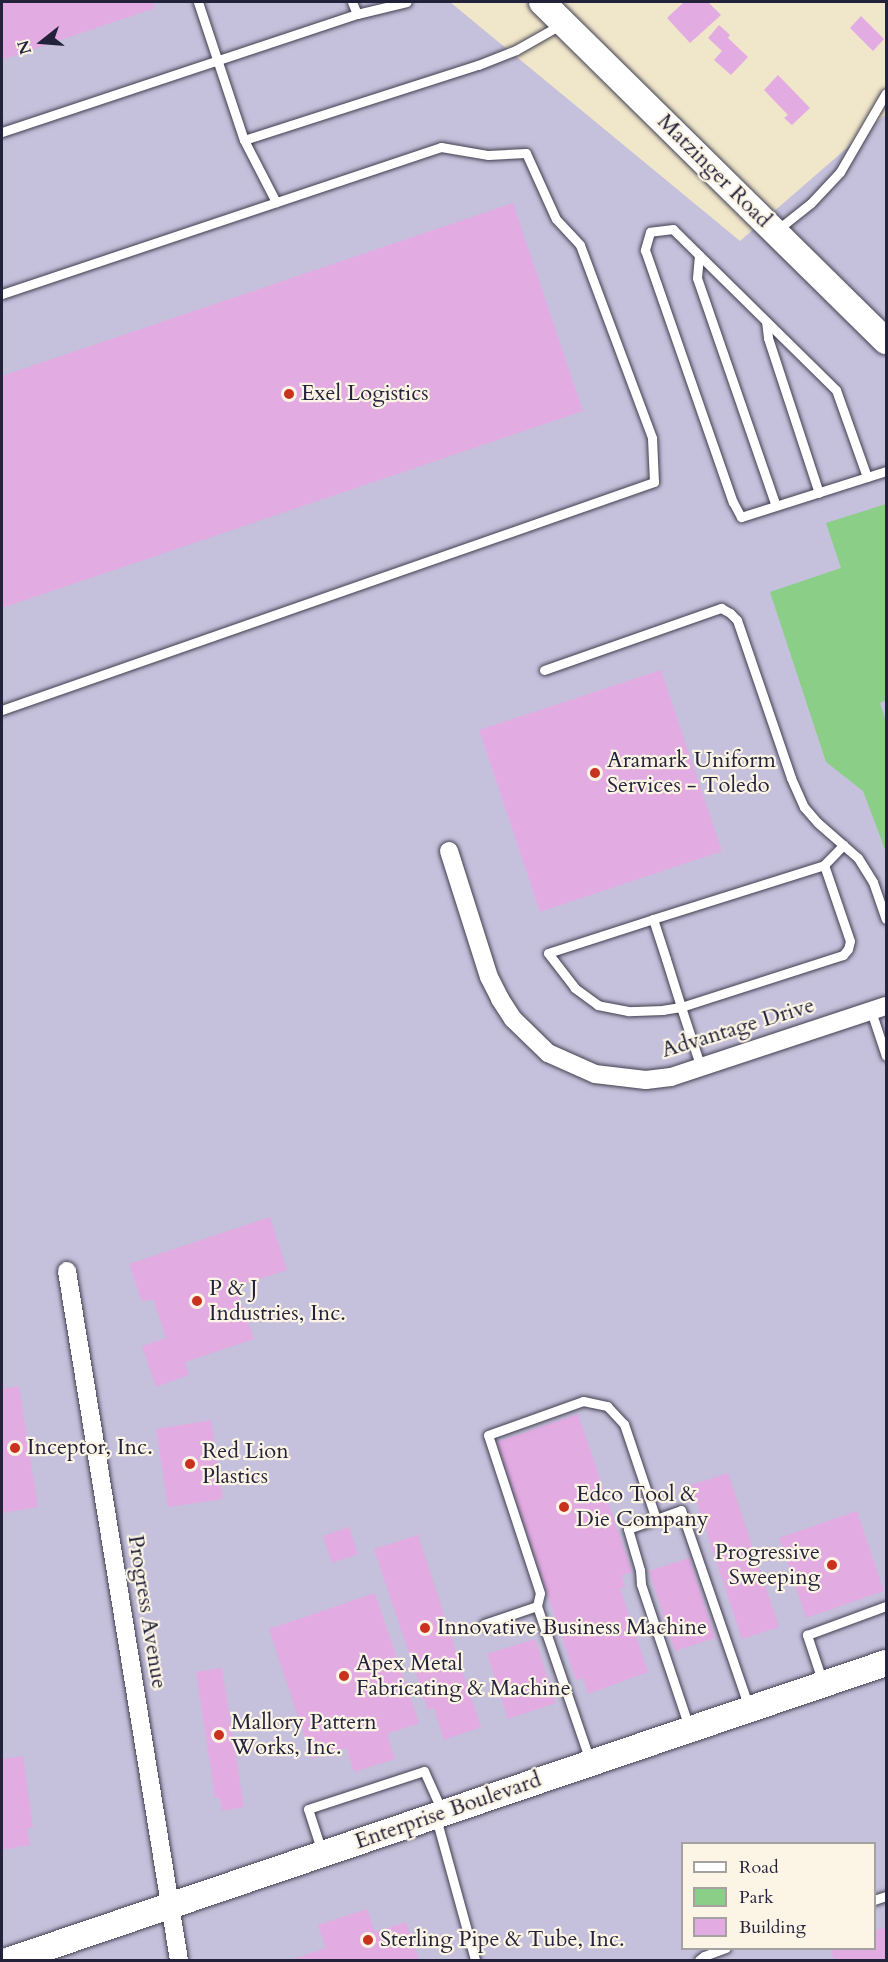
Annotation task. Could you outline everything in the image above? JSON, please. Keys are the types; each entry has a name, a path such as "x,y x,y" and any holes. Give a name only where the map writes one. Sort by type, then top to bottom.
{"street":[{"name":"Matzinger Road","path":"542,2 886,341"},
{"name":"Advantage Drive","path":"449,851 496,992 513,1019 548,1053 595,1074 621,1079 663,1078 701,1068 879,1009"},
{"name":"Progress Avenue","path":"68,1271 179,1960"},
{"name":"Enterprise Boulevard","path":"10,1960 886,1663"}],"lane":[{"path":"198,2 244,140 276,202"},
{"path":"352,2 357,14"},
{"path":"2,132 357,14 407,2"},
{"path":"244,140 478,66 516,50 565,23"},
{"path":"776,232 811,203 840,172 886,93"},
{"path":"2,294 441,147 488,155 526,153 556,219 580,245 651,438 654,482 2,710"},
{"path":"867,477 836,390 673,229 650,232 645,250 733,502 741,517 886,471"},
{"path":"699,255 698,278 776,506"},
{"path":"766,321 768,338 819,493"},
{"path":"544,670 721,608 730,614 737,620 791,778 804,807 818,823 858,858 873,882 886,919"},
{"path":"824,865 850,940 848,949 843,955 681,1007 628,1011 598,1005 575,988 548,953 824,865 843,845"},
{"path":"653,919 701,1068"},
{"path":"879,1009 886,1056"},
{"path":"591,1763 537,1606 540,1593 488,1435 583,1401 607,1406 624,1424 656,1519"},
{"path":"690,1730 641,1584 640,1570 628,1529 681,1510 750,1709"},
{"path":"484,1624 537,1606"},
{"path":"824,1684 807,1635 886,1606"},
{"path":"322,1854 308,1809 424,1771 439,1814 475,1960"},
{"path":"699,1960 720,1950"}],"shaded area":[{"path":"2,2 450,2 740,241 886,114 886,1960 2,1960"}],"green space":[{"path":"886,504 886,700 880,703 886,721 886,852 863,791 826,762 770,592 841,568 826,523"}],"building":[{"path":"2,2 152,2 155,8 2,60"},
{"path":"684,2 708,2 721,15 690,43 667,18"},
{"path":"861,16 884,39 873,51 850,28"},
{"path":"719,25 730,35 728,38 748,57 731,75 714,60 722,51 708,38"},
{"path":"778,75 810,108 792,125 784,118 788,115 764,90"},
{"name":"Exel Logistics","path":"513,203 583,411 2,608 2,376"},
{"name":"Aramark Uniform Services - Toledo","path":"661,670 722,851 540,912 479,730"},
{"name":"P & J Industries, Inc.","path":"270,1217 287,1270 236,1287 254,1339 185,1362 189,1375 156,1387 142,1346 166,1338 153,1299 142,1302 129,1264"},
{"name":"Inceptor, Inc.","path":"19,1386 38,1507 2,1513 2,1389"},
{"name":"Edco Tool & Die Company","path":"578,1414 632,1572 622,1575 625,1587 620,1588 648,1672 588,1694 583,1678 576,1680 497,1442"},
{"name":"Red Lion Plastics","path":"211,1420 223,1499 168,1507 156,1429"},
{"path":"728,1473 779,1627 742,1639 691,1485"},
{"name":"Progressive Sweeping","path":"857,1511 884,1591 806,1618 779,1538"},
{"path":"349,1527 358,1554 332,1563 323,1536"},
{"name":"Innovative Business Machine","path":"418,1535 481,1727 444,1740 434,1708 428,1710 374,1549"},
{"name":"Edco Tool & Die Company","path":"689,1558 715,1638 675,1651 649,1571"},
{"name":"Apex Metal Fabricating & Machine","path":"375,1593 419,1723 387,1734 395,1759 354,1772 346,1748 312,1759 269,1629"},
{"path":"535,1639 556,1703 508,1719 487,1654"},
{"name":"Mallory Pattern Works, Inc.","path":"222,1668 244,1807 222,1811 220,1798 215,1798 196,1672"},
{"path":"23,1756 33,1827 27,1828 30,1845 2,1850 2,1759"},
{"name":"Sterling Pipe & Tube, Inc.","path":"367,1909 375,1932 406,1922 419,1960 290,1960 326,1948 318,1925"},
{"path":"886,1927 886,1960 834,1960 831,1950 876,1950 876,1930"}],"place":[{"name":"Exel Logistics","path":"289,394"},
{"name":"Aramark Uniform Services - Toledo","path":"595,773"},
{"name":"P & J Industries, Inc.","path":"197,1301"},
{"name":"Inceptor, Inc.","path":"15,1448"},
{"name":"Red Lion Plastics","path":"190,1464"},
{"name":"Edco Tool & Die Company","path":"564,1507"},
{"name":"Progressive Sweeping","path":"832,1565"},
{"name":"Innovative Business Machine","path":"425,1628"},
{"name":"Apex Metal Fabricating & Machine","path":"344,1676"},
{"name":"Mallory Pattern Works, Inc.","path":"219,1735"},
{"name":"Sterling Pipe & Tube, Inc.","path":"368,1940"}]}
